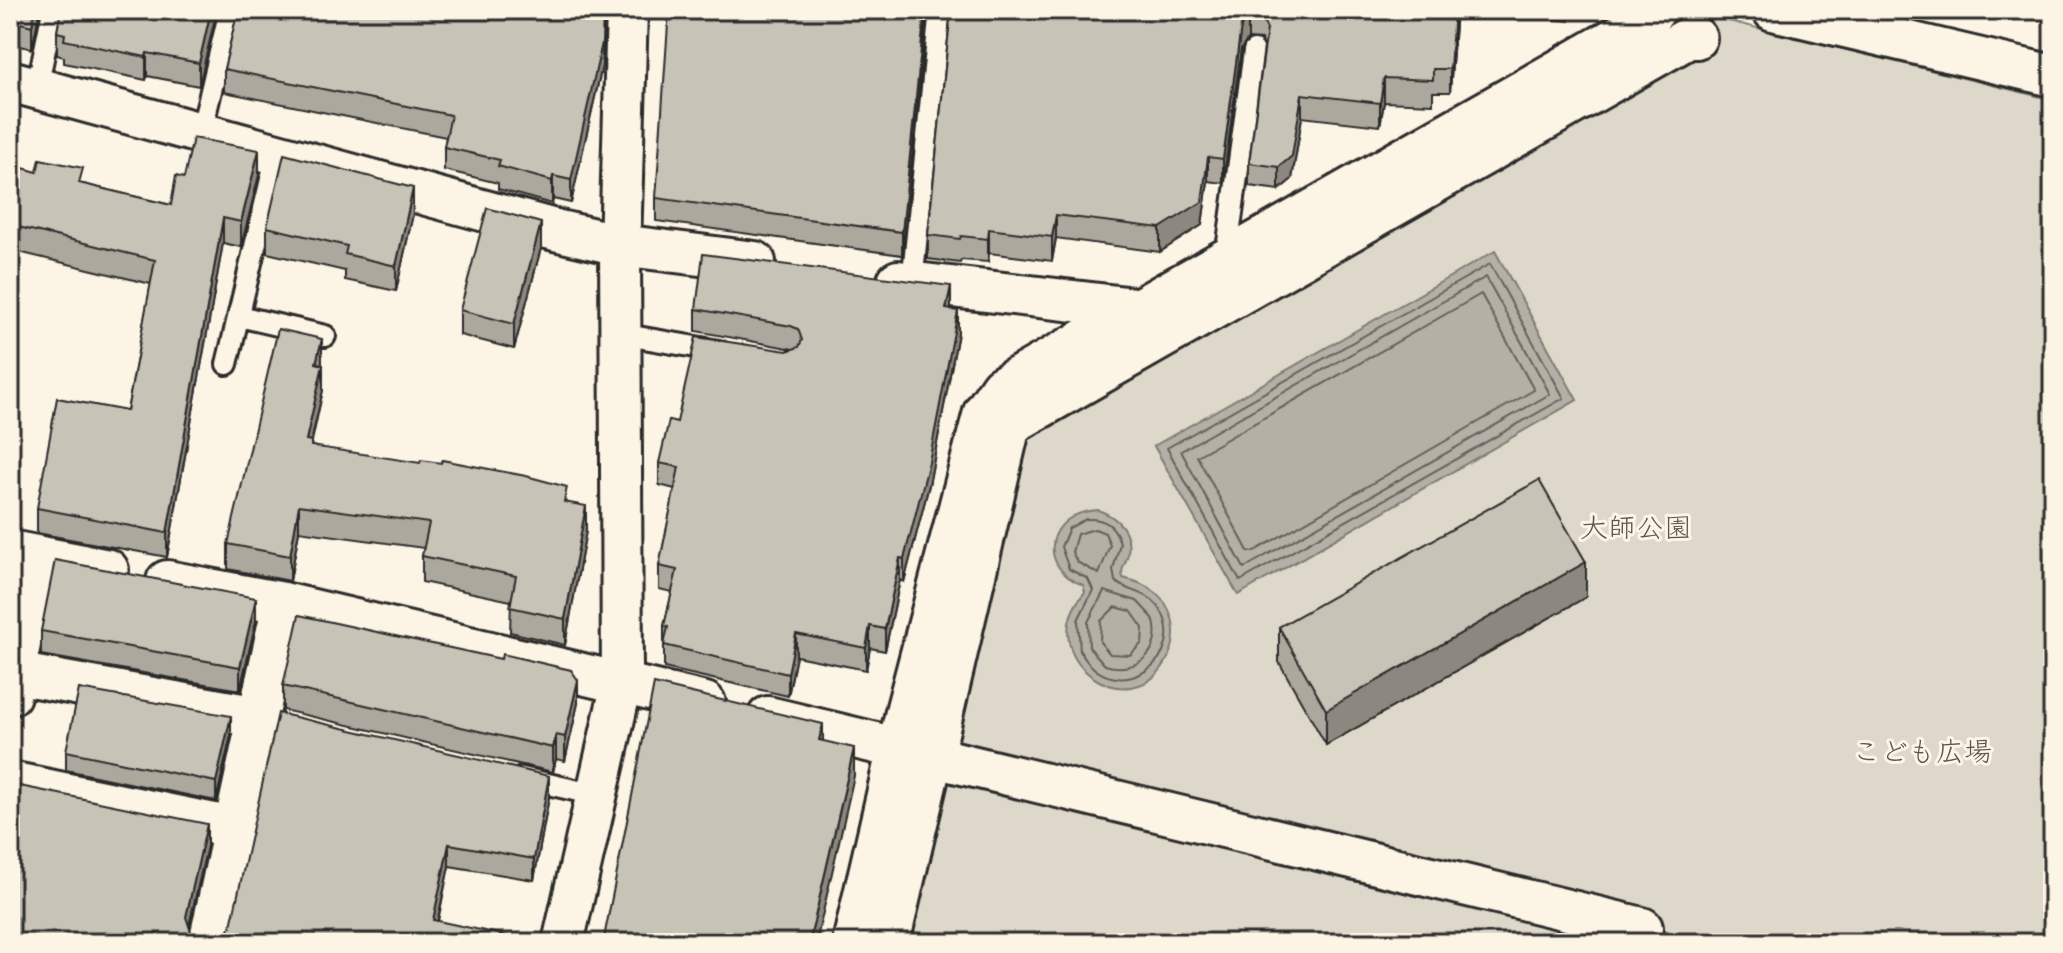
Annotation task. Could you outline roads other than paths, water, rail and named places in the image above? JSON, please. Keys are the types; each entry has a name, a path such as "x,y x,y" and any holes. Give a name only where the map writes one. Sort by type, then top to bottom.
{"street":[{"path":"563,943 622,683 620,245 627,10"},
{"path":"889,943 916,750 984,412 1001,387 1135,308 1647,20 1655,10"},
{"path":"1773,10 2053,76"},
{"path":"853,943 916,750 1010,425 1690,37 1696,38"},
{"path":"24,85 555,230 620,245 790,267"},
{"path":"866,277 1135,308"},
{"path":"265,719 12,684 24,554 283,603 916,750 1642,928"},
{"path":"209,943 234,828 265,719 283,603"},
{"path":"10,782 234,828"}],"lane":[{"path":"24,85 53,10"},
{"path":"201,133 230,10"},
{"path":"912,283 940,10"},
{"path":"1226,257 1254,51"},
{"path":"227,364 277,154"},
{"path":"239,316 325,336"},
{"path":"620,334 746,355"},
{"path":"507,774 596,795"}],"water":[{"path":"1495,251 1577,400 1238,595 1154,446"},
{"path":"1098,510 1112,517 1126,532 1129,546 1123,578 1147,587 1159,596 1165,602 1173,623 1173,645 1167,660 1151,679 1131,687 1110,685 1091,676 1076,660 1069,640 1071,617 1085,592 1083,585 1068,577 1058,566 1053,554 1053,542 1067,520"}],"park label":[{"name":"大師公園","path":"1636,527"},
{"name":"こども広場","path":"1922,751"}]}
